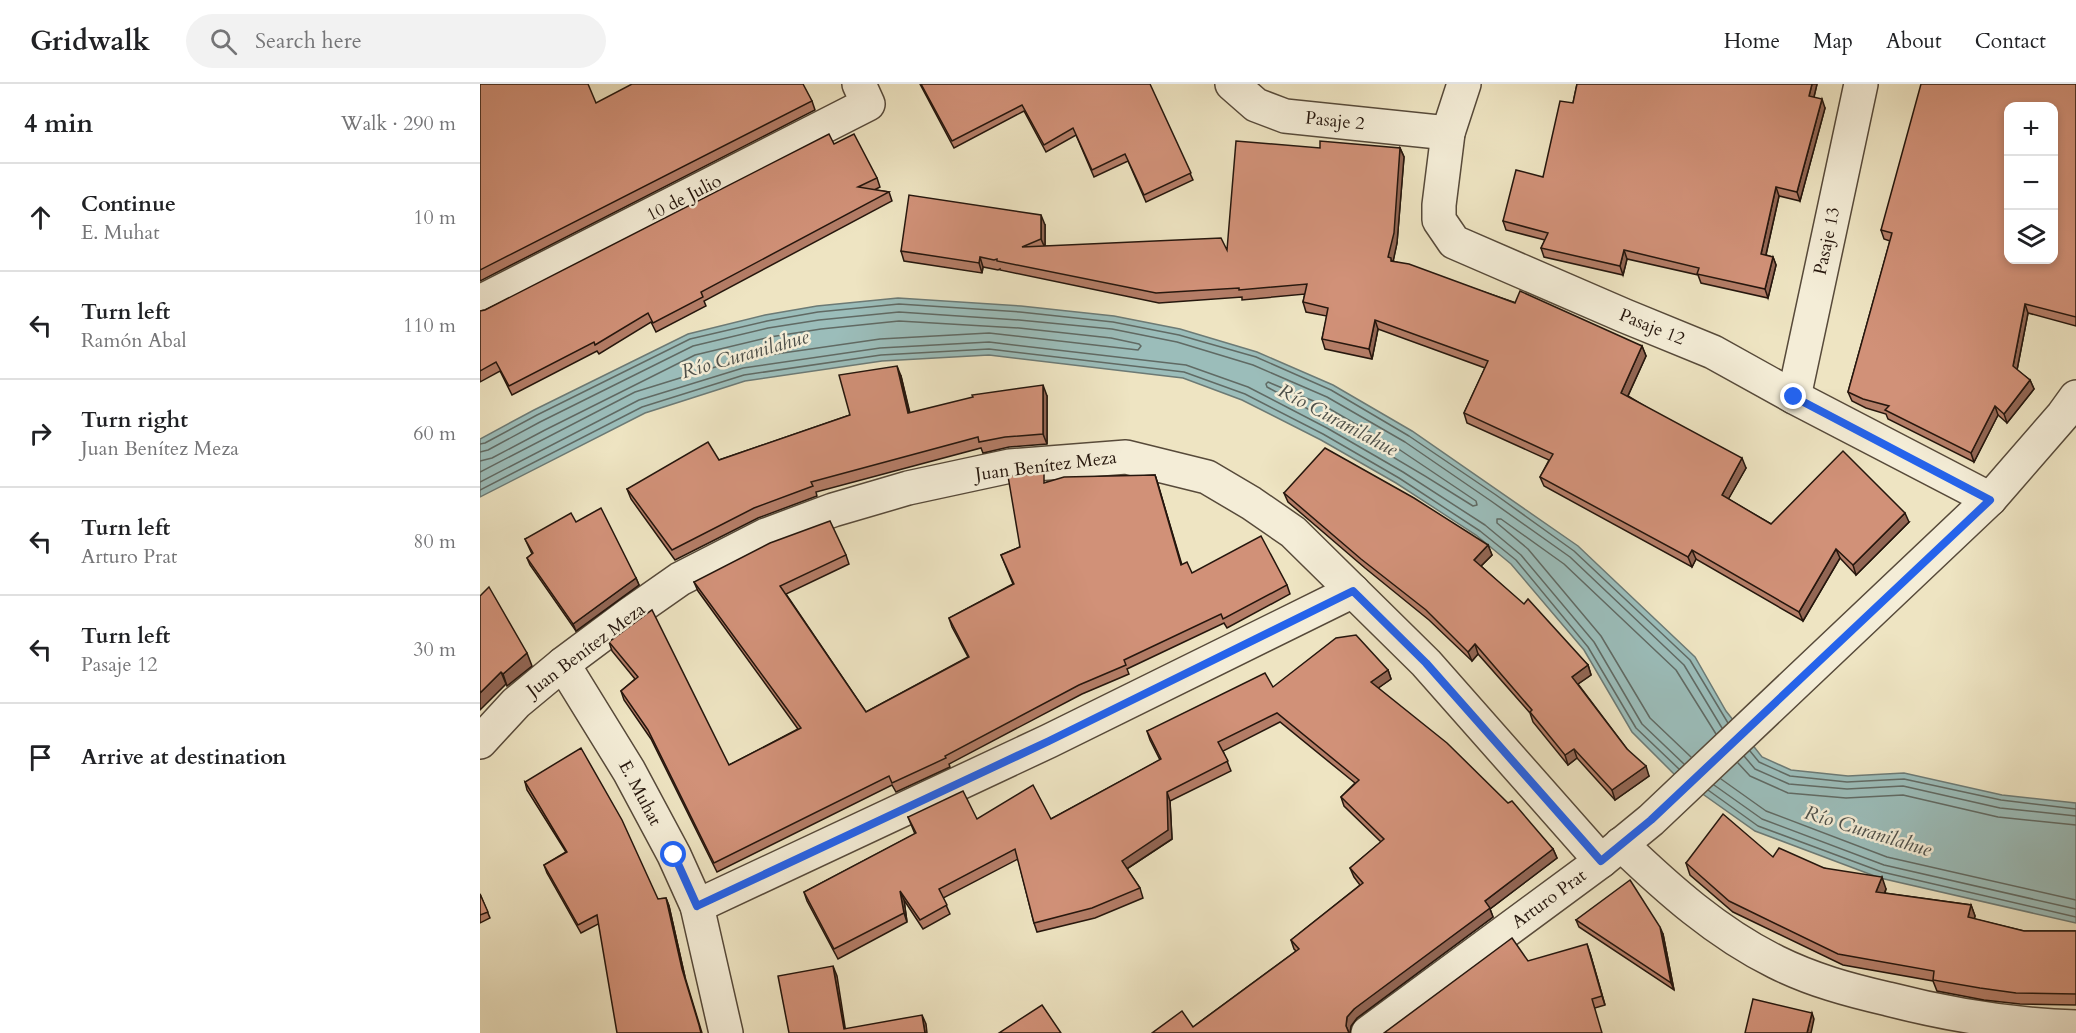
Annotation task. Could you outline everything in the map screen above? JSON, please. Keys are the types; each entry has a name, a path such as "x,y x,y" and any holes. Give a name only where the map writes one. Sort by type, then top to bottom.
{"street":[{"name":"10 de Julio","path":"480,302 868,104 859,84"},
{"name":"Pasaje 2","path":"1232,84 1256,105 1285,116 1448,133"},
{"name":"Pasaje 12","path":"1464,84 1448,133 1439,205 1439,220 1454,242 1713,352 1990,500"},
{"name":"Pasaje 13","path":"1794,397 1861,84"},
{"name":"Arturo Prat","path":"1368,1033 1651,820 1990,500 2076,398"},
{"name":"Juan Benítez Meza","path":"480,742 516,704 563,664 680,579 766,535 832,510 908,488 1010,466 1126,457 1207,477 1251,503 1293,532 1426,663 1611,852 1671,891 1730,935 1775,962 1831,985 1958,1016 1992,1021 2076,1027"},
{"path":"697,906 1049,741 1353,591"},
{"name":"E. Muhat","path":"563,664 629,771 674,855 697,906 726,1033"}],"water":[{"name":"Río Curanilahue","path":"898,298 1021,306 1114,316 1180,329 1257,352 1333,385 1412,431 1578,546 1695,657 1726,711 1762,757 1791,770 1848,776 1904,773 2002,795 2076,803 2076,923 1880,878 1755,831 1673,773 1632,732 1584,650 1511,564 1476,535 1396,483 1321,440 1242,400 1183,378 989,355 882,361 745,381 645,413 480,497 480,439 688,334 765,315 817,306"}],"building":[{"path":"480,84 588,84 596,103 632,84 803,84 812,101 480,270"},
{"path":"921,84 1150,84 1191,173 1144,195 1125,154 1092,170 1073,128 1044,145 1022,105 952,141"},
{"path":"1577,84 1812,84 1809,96 1822,99 1797,192 1776,187 1761,254 1773,257 1765,289 1697,274 1699,268 1624,250 1620,266 1541,248 1548,233 1503,221 1516,170 1543,177 1560,101 1573,103"},
{"path":"1921,84 2076,84 2076,317 2025,304 2013,366 2030,380 2004,414 1995,406 1971,453 1885,410 1889,406 1848,392 1892,233 1881,230"},
{"path":"829,134 834,144 854,134 877,178 858,187 889,192 701,292 703,297 653,323 648,313 595,345 594,342 509,386 496,362 480,371 480,311"},
{"path":"1236,141 1320,148 1320,141 1400,148 1394,233 1388,257 1391,261 1409,264 1515,303 1520,291 1642,346 1621,393 1742,458 1722,495 1771,524 1843,451 1905,513 1853,565 1836,549 1799,612 1692,550 1688,557 1540,477 1553,454 1464,413 1488,361 1375,320 1369,349 1322,339 1328,308 1303,302 1307,284 1239,290 1239,288 1156,293 997,261 997,259 980,257 979,263 901,251 909,195 1041,215 1041,239 1022,247 1221,238 1227,250"},
{"path":"897,366 908,413 973,397 972,395 1043,385 1043,434 979,442 978,437 811,482 813,486 754,508 672,550 627,489 708,442 719,460 850,415 839,375"},
{"path":"1325,448 1414,498 1488,545 1474,560 1524,604 1528,599 1588,665 1572,677 1627,749 1646,766 1612,790 1574,749 1565,755 1530,712 1532,710 1475,644 1468,652 1426,610 1361,559 1284,493"},
{"path":"1044,473 1044,483 1064,477 1155,475 1181,565 1187,562 1192,573 1261,536 1287,585 1223,619 1221,614 1124,660 1126,665 1079,685 945,756 946,758 892,783 889,776 714,863 648,730 621,691 638,677 609,642 652,610 729,765 801,728 694,582 770,543 830,521 846,555 780,586 866,712 969,657 949,618 1014,584 1001,555 1020,547 1008,476"},
{"path":"601,508 636,578 573,624 527,558 533,553 525,539 571,513 576,522"},
{"path":"489,587 527,653 503,674 501,672 480,693 480,596"},
{"path":"1356,635 1388,670 1371,682 1447,743 1508,803 1512,801 1553,849 1485,901 1490,908 1354,1009 1347,1017 1346,1026 1349,1033 1152,1033 1182,1011 1193,1027 1299,949 1291,940 1363,883 1350,868 1384,839 1341,797 1359,780 1277,713 1218,742 1228,761 1167,792 1168,830 1122,861 1140,888 1092,908 1034,923 1015,849 939,889 947,905 920,920 900,891 904,913 834,949 804,892 916,833 908,817 963,791 977,819 1033,785 1051,819 1161,759 1147,731 1265,673 1273,687 1336,638"},
{"path":"581,748 622,820 658,899 666,898 682,969 701,1033 617,1033 597,915 578,925 544,865 567,852 525,782"},
{"path":"1723,814 1773,857 1779,848 1824,868 1882,877 1876,892 1971,905 1968,917 2024,931 2076,931 2076,994 2016,993 1933,980 1934,971 1838,954 1729,901 1686,863"},
{"path":"1630,880 1660,927 1671,983 1576,920"},
{"path":"480,894 488,912 480,915"},
{"path":"1512,938 1528,961 1587,944 1602,996 1592,999 1602,1033 1384,1033"},
{"path":"833,966 844,1029 922,1015 925,1033 789,1033 778,976"},
{"path":"1753,999 1812,1013 1807,1033 1745,1033"},
{"path":"1042,1005 1061,1033 999,1033"}],"route":[{"path":"674,855 697,906 1049,741 1353,591 1426,663 1601,861 1651,820 1990,500 1794,397"}]}
